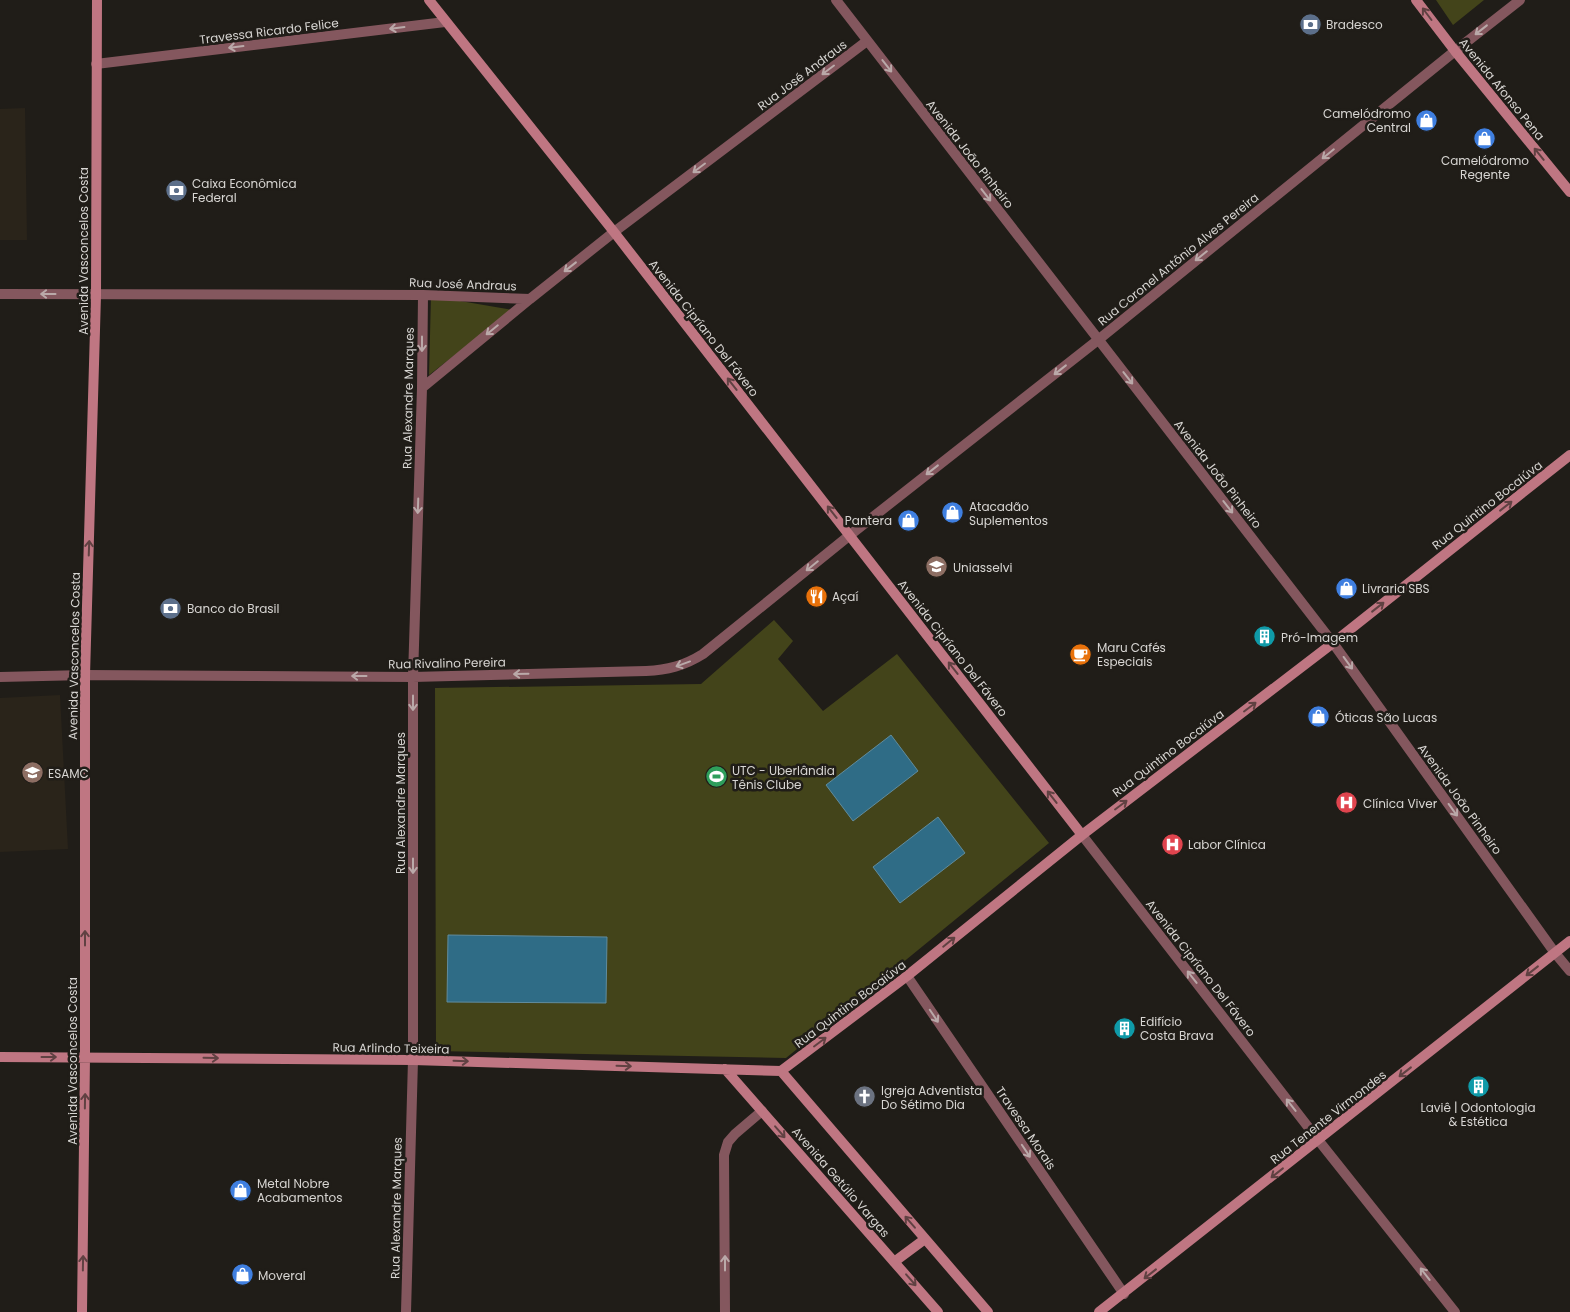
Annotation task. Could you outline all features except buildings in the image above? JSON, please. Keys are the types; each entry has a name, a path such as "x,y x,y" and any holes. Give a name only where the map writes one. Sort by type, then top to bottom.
{"street":[{"name":"Avenida Vasconcelos Costa","path":"82,1312 85,1057 85,675 96,295 97,0"},
{"name":"Avenida Cipríano Del Fávero","path":"429,0 614,232 1319,1140 1455,1312"},
{"name":"Avenida João Pinheiro","path":"836,0 1334,643 1555,953 1570,971"},
{"name":"Avenida Afonso Pena","path":"1416,0 1570,192"},
{"name":"Rua Coronel Antônio Alves Pereira","path":"850,535 1098,340 1520,0"},
{"name":"Travessa Ricardo Felice","path":"96,64 445,22"},
{"name":"Rua José Andraus","path":"0,294 423,295 530,300 614,232 867,41"},
{"name":"Rua Alexandre Marques","path":"406,1312 413,1060 413,677 423,295"},
{"path":"422,388 530,300"},
{"name":"Rua Quintino Bocaiúva","path":"781,1071 907,976 1082,835 1334,643 1570,455"},
{"name":"Rua Rivalino Pereira","path":"0,676 413,677 662,670 690,662 703,654 850,535"},
{"name":"Rua Tenente Virmondes","path":"1100,1312 1570,941"},
{"name":"Travessa Morais","path":"907,976 1124,1294"},
{"name":"Rua Arlindo Teixeira","path":"0,1057 413,1060 781,1071"},
{"name":"Avenida Getúlio Vargas","path":"725,1069 938,1312"},
{"path":"781,1071 988,1312"},
{"path":"725,1312 724,1155 728,1142 734,1134 762,1112"},
{"path":"894,1262 925,1238"}],"shaded area":[{"path":"1436,0 1484,0 1453,25"},
{"path":"25,108 27,240 0,240 0,109"},
{"path":"431,296 513,310 429,375"},
{"name":"UTC - Uberlândia Tênis Clube","path":"774,620 793,641 778,659 823,711 897,654 1049,843 786,1058 436,1051 435,688 701,684"},
{"name":"ESAMC","path":"60,695 68,849 0,852 0,698"}],"water":[{"path":"891,735 918,771 853,821 826,785"},
{"path":"938,817 965,853 900,903 873,867"},
{"path":"448,935 607,937 606,1003 447,1002"}],"place":[{"name":"Bradesco","path":"1310,24"},
{"name":"Camelódromo Central","path":"1427,120"},
{"name":"Camelódromo Regente","path":"1485,139"},
{"name":"Caixa Econômica Federal","path":"176,190"},
{"name":"Atacadão Suplementos","path":"953,513"},
{"name":"Pantera","path":"908,520"},
{"name":"Uniasselvi","path":"937,567"},
{"name":"Livraria SBS","path":"1346,588"},
{"name":"Açaí","path":"816,596"},
{"name":"Banco do Brasil","path":"171,608"},
{"name":"Pró-Imagem","path":"1265,637"},
{"name":"Maru Cafés Especiais","path":"1081,654"},
{"name":"Óticas São Lucas","path":"1319,717"},
{"name":"ESAMC","path":"32,773"},
{"name":"UTC - Uberlândia Tênis Clube","path":"716,777"},
{"name":"Clínica Viver","path":"1347,803"},
{"name":"Labor Clínica","path":"1172,844"},
{"name":"Edifício Costa Brava","path":"1124,1028"},
{"name":"Laviê | Odontologia & Estética","path":"1478,1086"},
{"name":"Igreja Adventista Do Sétimo Dia","path":"865,1097"},
{"name":"Metal Nobre Acabamentos","path":"241,1190"},
{"name":"Moveral","path":"242,1275"}]}
